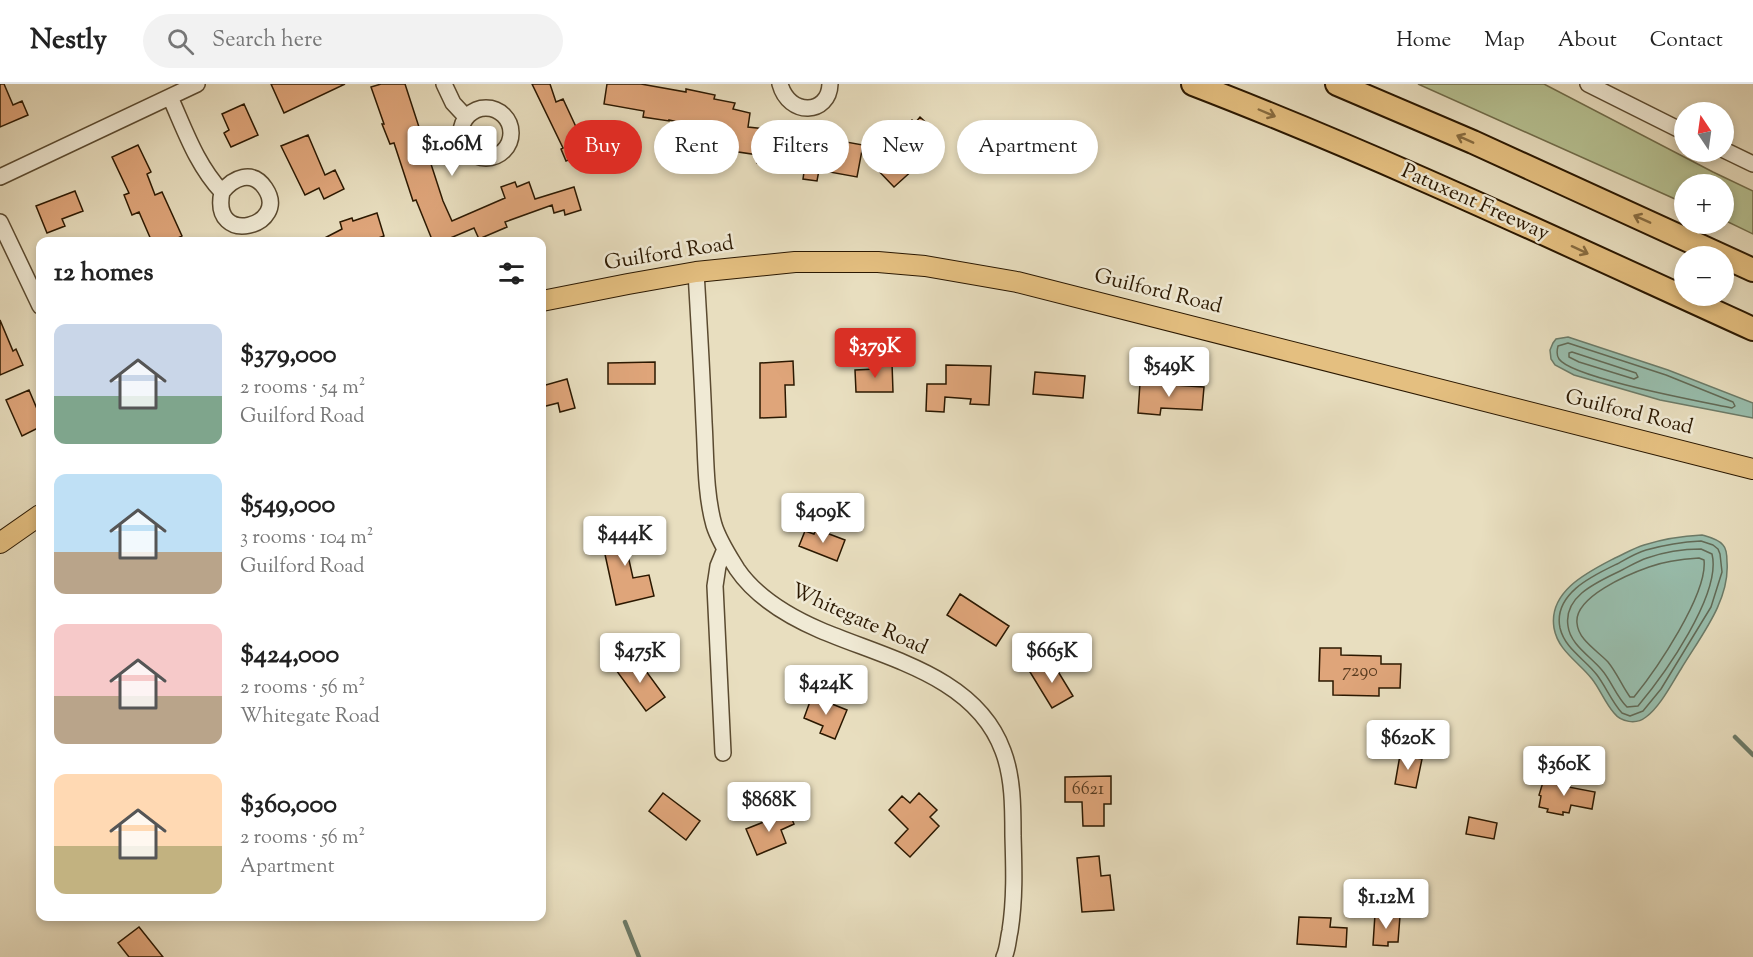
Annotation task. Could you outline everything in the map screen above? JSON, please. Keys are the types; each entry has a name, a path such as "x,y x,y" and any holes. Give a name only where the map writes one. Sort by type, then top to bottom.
{"highway":[{"name":"Patuxent Freeway","path":"1193,84 1429,182 1753,329"},
{"path":"1337,84 1473,142 1753,270"}],"main road":[{"name":"Guilford Road","path":"546,300 696,272 749,265 838,261 925,266 970,272 1028,284 1753,469"},
{"path":"0,543 36,518"}],"street":[{"path":"0,177 197,84"},
{"path":"444,84 453,103 466,117"},
{"path":"780,84 789,102 798,107 809,108 825,98 830,84"},
{"path":"1588,84 1674,127"},
{"path":"170,97 200,164 222,192"},
{"path":"1734,155 1753,164"},
{"path":"0,222 36,298"},
{"name":"Whitegate Road","path":"696,272 710,498 714,525 739,572 758,592 780,609 804,623 904,662 934,677 963,697 979,712 993,731 1003,751 1012,810 1013,911 1006,956"},
{"path":"723,753 715,586 718,567 725,549"}],"shaded area":[{"path":"1418,84 1544,84 1674,152 1674,162 1694,162 1717,174 1674,174 1674,199"},
{"path":"1734,182 1753,191 1753,234 1734,225"}],"water":[{"path":"1568,337 1668,370 1753,403 1753,418 1660,400 1574,375 1555,365 1551,359 1550,350 1556,339"},
{"path":"1702,535 1719,541 1726,551 1727,576 1719,605 1656,707 1638,721 1625,720 1614,713 1592,679 1560,643 1554,628 1557,603 1572,584 1633,549 1665,539"}],"building":[{"path":"0,84 4,84 13,105 22,101 28,115 0,127"},
{"path":"271,84 345,84 284,113"},
{"path":"381,84 405,84 443,201 452,221 505,198 501,187 515,182 517,187 529,182 535,199 574,187 581,210 565,215 564,210 554,213 552,205 505,222 507,227 484,237 478,237 474,228 453,237 431,237 416,200 413,201 394,143 390,144 382,124 384,124 371,87"},
{"path":"532,84 550,84 556,102 563,99 573,120 564,120 564,156 561,149 563,148"},
{"path":"607,84 641,84 715,95 714,99 735,103 733,109 750,113 748,127 751,127 751,154 739,152 739,120 662,120 643,117 644,111 604,104"},
{"path":"244,104 258,135 231,147 224,133 229,130 222,114"},
{"path":"308,135 325,175 335,170 344,189 324,199 319,188 305,195 281,146"},
{"path":"849,142 861,145 857,177 841,174 849,174"},
{"path":"138,145 151,172 147,174 155,195 162,192 182,236 150,237 139,212 132,215 124,195 129,193 112,157"},
{"path":"804,174 818,174 817,181 803,179"},
{"path":"882,174 908,174 894,187"},
{"path":"75,191 83,211 62,219 65,226 47,233 36,206"},
{"path":"377,213 384,236 327,237 342,229 340,222 352,218 353,221"},
{"path":"0,320 13,351 16,349 23,365 0,375"},
{"path":"793,361 794,385 785,385 786,417 760,418 760,363"},
{"path":"655,362 655,384 608,384 608,363"},
{"path":"876,363 892,363 893,392 856,392 855,370 876,369"},
{"path":"946,365 991,366 989,405 970,404 971,399 945,397 944,412 926,411 927,384 946,384"},
{"path":"1035,372 1085,376 1083,398 1033,394"},
{"path":"567,379 575,408 560,412 558,403 546,406 546,385"},
{"path":"1140,383 1204,387 1202,410 1161,408 1160,415 1138,413"},
{"path":"29,390 36,407 36,429 22,436 6,400"},
{"path":"637,527 642,548 627,551 633,578 649,575 654,596 616,605 601,536"},
{"path":"816,529 845,540 837,561 799,546 805,531 814,534"},
{"path":"960,594 1009,626 996,646 947,615"},
{"path":"1320,648 1341,648 1341,655 1381,656 1381,664 1401,664 1400,688 1379,688 1379,696 1333,695 1333,681 1319,681"},
{"path":"635,656 665,697 646,711 616,670"},
{"path":"1051,660 1073,696 1052,708 1030,672"},
{"path":"812,696 847,710 835,739 820,733 823,726 804,718"},
{"path":"1400,755 1422,759 1416,788 1395,784"},
{"path":"1111,776 1111,804 1104,804 1104,826 1083,826 1082,802 1065,802 1065,777"},
{"path":"1544,779 1564,782 1563,786 1595,792 1592,809 1571,805 1569,813 1563,812 1563,815 1547,812 1548,809 1539,807 1541,796 1539,795"},
{"path":"663,793 700,821 686,840 649,811"},
{"path":"919,793 937,810 930,817 939,826 910,857 895,843 908,829 889,810 902,796 910,803"},
{"path":"789,812 794,824 781,830 786,843 757,855 746,829"},
{"path":"1469,817 1497,823 1494,839 1466,834"},
{"path":"1099,856 1101,876 1110,875 1114,910 1082,912 1077,858"},
{"path":"1375,914 1400,916 1398,942 1388,942 1388,946 1373,945"},
{"path":"1299,917 1331,918 1330,927 1347,928 1346,947 1297,944"},
{"path":"139,927 163,957 129,957 118,943"}],"waterway":[{"path":"1735,737 1753,755"},
{"path":"625,922 639,957"}]}
